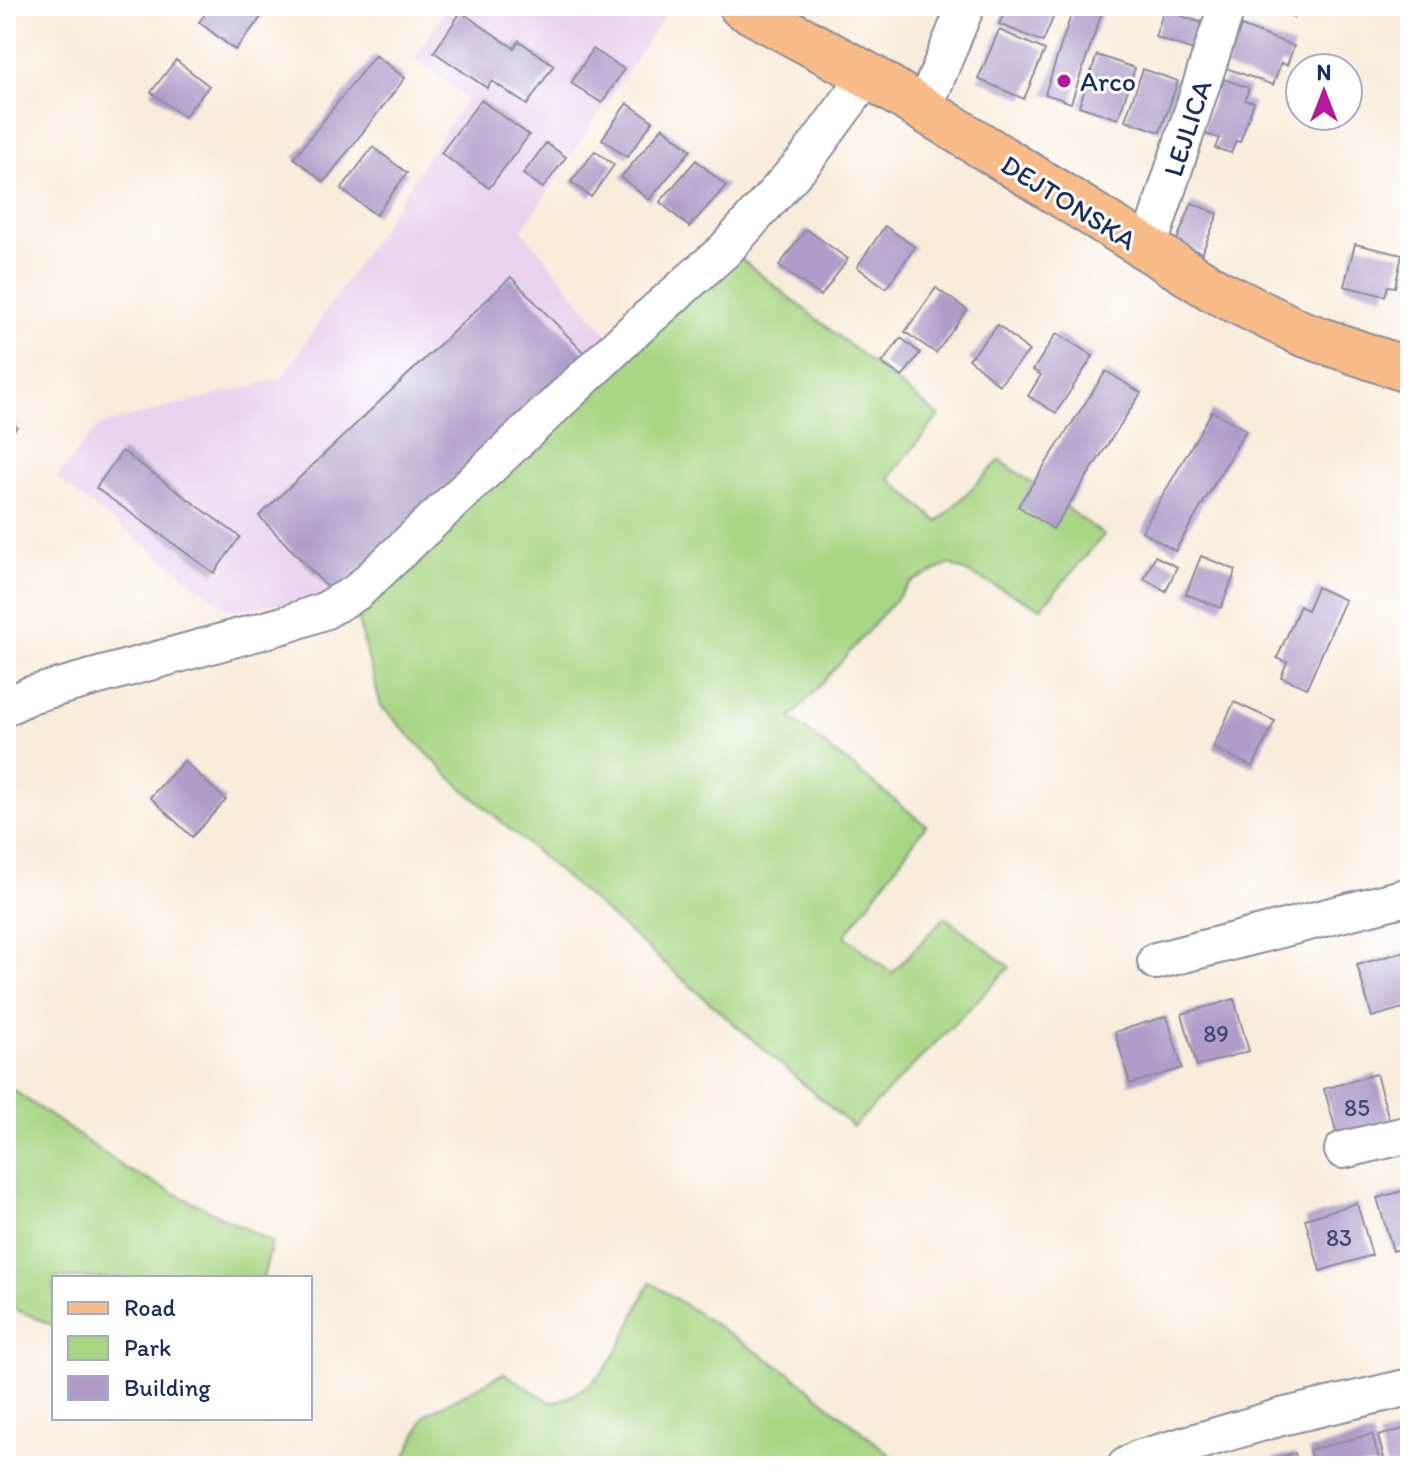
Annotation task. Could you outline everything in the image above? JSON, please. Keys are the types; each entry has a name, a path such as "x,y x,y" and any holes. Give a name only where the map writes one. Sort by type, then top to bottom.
{"main road":[{"name":"DEJTONSKA","path":"741,6 868,75 1147,251 1216,291 1301,333 1410,371"}],"street":[{"path":"923,110 966,6"},
{"name":"LEJLICA","path":"1147,251 1227,6"},
{"path":"6,707 30,695 287,624 324,611 357,592 639,326 724,251 807,158 868,75"},
{"path":"1156,961 1410,896"},
{"path":"1343,1150 1410,1134"},
{"path":"1126,1466 1138,1459 1281,1417 1410,1387"}],"shaded area":[{"path":"448,6 671,6 522,230 616,345 336,598 230,610 56,478 98,426 282,378 467,98 415,58"}],"green space":[{"path":"736,255 939,416 889,478 938,522 1000,460 1104,535 1041,608 950,564 911,582 791,718 926,825 845,936 892,973 945,917 1010,967 853,1127 450,777 381,706 355,610"},
{"path":"6,1085 128,1170 272,1242 264,1276 52,1276 52,1325 6,1305"},
{"path":"650,1282 791,1374 904,1466 401,1466 426,1414 504,1373 552,1403 590,1384 604,1371 624,1339"}],"building":[{"path":"211,6 270,6 235,50 199,22"},
{"path":"1007,6 1058,6 1043,42 999,24"},
{"path":"1074,6 1104,6 1071,103 1045,94"},
{"path":"1262,6 1298,6 1294,17"},
{"path":"1164,10 1208,25 1199,52 1155,37"},
{"path":"461,12 514,48 519,41 554,65 527,105 492,81 487,88 434,52"},
{"path":"1241,26 1294,46 1292,52 1284,52 1284,64 1281,63 1273,85 1226,68"},
{"path":"999,30 1045,50 1024,99 978,79"},
{"path":"593,49 624,69 602,103 571,83"},
{"path":"375,55 405,78 324,182 294,158"},
{"path":"1097,55 1135,68 1118,119 1079,106"},
{"path":"176,60 209,86 184,117 151,92"},
{"path":"1143,69 1178,81 1160,132 1125,120"},
{"path":"1224,79 1249,88 1245,100 1254,102 1240,142 1236,141 1231,153 1215,148 1219,138 1202,133 1218,84 1222,86"},
{"path":"481,100 529,135 489,188 441,153"},
{"path":"627,103 653,121 627,157 602,139"},
{"path":"663,127 691,150 649,200 621,177"},
{"path":"546,143 566,157 543,188 523,174"},
{"path":"373,147 407,173 376,215 341,189"},
{"path":"595,151 614,165 591,197 571,182"},
{"path":"696,160 726,186 689,227 660,202"},
{"path":"1192,203 1218,214 1202,253 1176,242"},
{"path":"885,226 915,247 886,288 857,267"},
{"path":"806,229 848,259 821,296 779,266"},
{"path":"1355,244 1402,255 1395,287 1388,286 1385,296 1344,286"},
{"path":"511,277 585,354 333,593 259,516"},
{"path":"936,288 967,310 936,353 905,332"},
{"path":"998,325 1029,351 999,385 969,359"},
{"path":"1057,333 1093,356 1056,413 1028,396 1041,375 1033,370"},
{"path":"901,338 920,353 902,377 882,363"},
{"path":"1106,371 1141,393 1053,529 1018,506"},
{"path":"1212,411 1246,430 1175,551 1142,531"},
{"path":"6,416 17,427 6,438"},
{"path":"122,451 240,537 214,573 96,488"},
{"path":"1155,556 1177,567 1166,591 1144,579"},
{"path":"1201,556 1236,570 1221,608 1186,594"},
{"path":"1317,587 1345,600 1307,688 1281,677 1287,662 1277,658 1300,606 1307,610"},
{"path":"1234,702 1275,721 1253,767 1213,748"},
{"path":"184,761 226,800 192,837 150,797"},
{"path":"1409,950 1410,1006 1372,1017 1357,965"},
{"path":"1234,999 1249,1051 1197,1066 1182,1014"},
{"path":"1167,1016 1182,1068 1130,1084 1115,1032"},
{"path":"1376,1074 1391,1126 1339,1141 1324,1089"},
{"path":"1410,1189 1410,1246 1393,1251 1377,1198"},
{"path":"1357,1203 1372,1255 1320,1271 1305,1219"},
{"path":"1410,1427 1410,1466 1386,1466 1378,1436"},
{"path":"1372,1434 1381,1466 1313,1466 1309,1450"},
{"path":"1295,1453 1298,1466 1247,1466 1247,1465"}],"place":[{"name":"Arco","path":"1064,81"}]}
